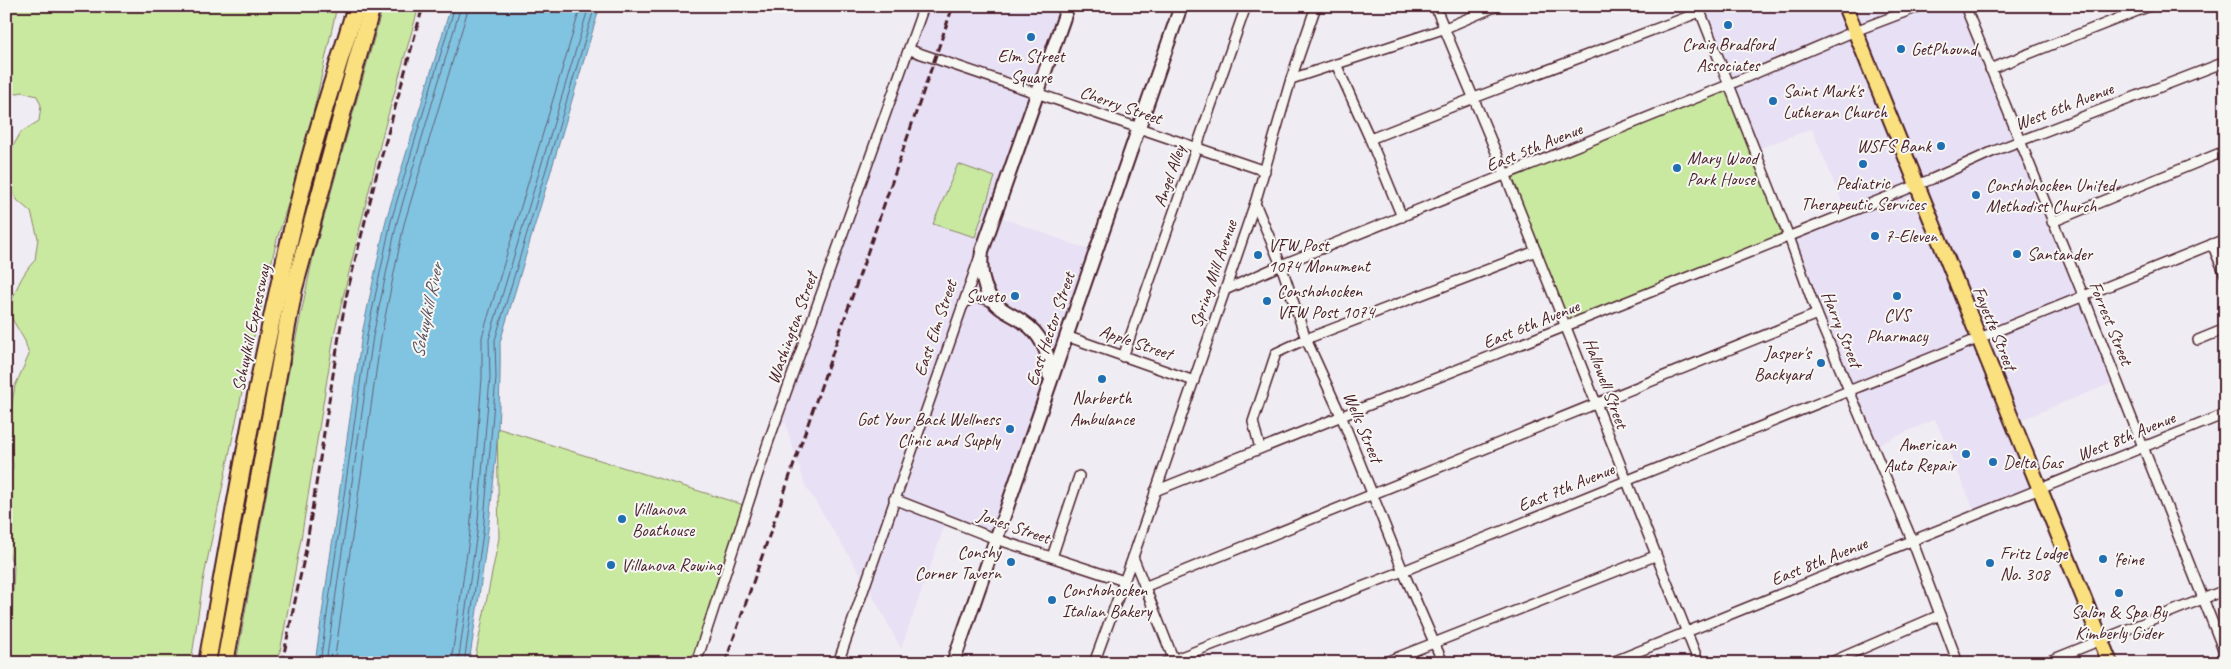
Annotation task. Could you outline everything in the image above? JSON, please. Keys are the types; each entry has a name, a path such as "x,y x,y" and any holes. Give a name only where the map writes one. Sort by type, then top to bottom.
{"highway":[{"name":"Schuylkill Expressway","path":"207,663 236,500 270,330 310,158 356,6"},
{"name":"Schuylkill Expressway","path":"225,663 294,288 372,6"}],"main road":[{"name":"East Elm Street","path":"982,251 1068,6"},
{"name":"East Hector Street","path":"953,663 1181,6"},
{"name":"Fayette Street","path":"1845,6 2110,663"},
{"path":"982,251 981,263 984,283 994,303 1036,333 1051,340 1066,336"},
{"path":"1036,333 1044,346 1049,362 1050,372 1044,402"}],"street":[{"name":"Washington Street","path":"696,663 768,443 910,50 924,6"},
{"name":"Angel Alley","path":"1123,357 1246,6"},
{"name":"Spring Mill Avenue","path":"1094,663 1133,557 1255,203 1291,78 1316,6"},
{"name":"Hallowell Street","path":"1435,6 1506,176 1699,663"},
{"path":"1291,78 1443,29 1497,6"},
{"name":"East 5th Avenue","path":"1225,290 1281,265 1506,176 1855,31 1921,6"},
{"name":"Forrest Street","path":"1965,6 2018,141 2144,447 2225,654"},
{"path":"1990,69 2150,6"},
{"path":"1370,140 1699,9"},
{"name":"Harry Street","path":"1699,9 1790,238 1817,314 1912,540 1958,663"},
{"name":"Cherry Street","path":"910,50 1265,171"},
{"name":"West 6th Avenue","path":"1918,185 2018,141 2225,62"},
{"path":"1336,64 1402,217"},
{"path":"2052,222 2225,151"},
{"name":"East 6th Avenue","path":"1155,491 1567,328 1918,185"},
{"name":"Wells Street","path":"1255,203 1281,265 1306,339 1342,418 1403,571 1443,663"},
{"name":"East 7th Avenue","path":"1172,662 1403,571 1627,479 1979,339 2082,295 2225,239"},
{"path":"2212,244 2225,274"},
{"name":"East Elm Street","path":"838,663 982,251"},
{"path":"1260,448 1253,422 1276,353 1306,339 1536,251"},
{"path":"959,314 964,303 970,298 983,298 994,303"},
{"path":"1144,587 1817,314"},
{"path":"2198,340 2225,329"},
{"name":"Apple Street","path":"1066,336 1194,381"},
{"name":"West 8th Avenue","path":"2040,489 2225,414"},
{"path":"1052,557 1078,476"},
{"name":"East 8th Avenue","path":"1610,663 2040,489"},
{"name":"Jones Street","path":"894,499 996,539 1124,581"},
{"path":"1383,663 1655,556"},
{"path":"1133,557 1172,662"},
{"path":"2044,663 2225,590"},
{"path":"1829,663 1940,615"}],"shaded area":[{"path":"924,6 1068,6 994,215 1095,252 996,539 947,519 901,649 869,588 805,485 786,421 768,443"},
{"path":"1698,6 1965,6 2117,381 2013,423 2040,489 1976,514 1935,419 1873,447 1789,237 1847,214 1812,129 1754,150"}],"green space":[{"path":"6,6 337,6 305,150 277,239 251,349 203,581 191,663 6,663 6,622 12,612 14,566 6,548 6,495 13,467 9,419 15,386 29,355 25,341 8,312 22,278 35,260 38,238 31,212 17,200 7,181 6,159 21,132 39,121 41,105 37,96 22,92 6,96"},
{"path":"383,6 419,6 383,133 335,330 301,539 278,663 236,663 286,385 313,257"},
{"path":"1728,85 1789,237 1567,328 1506,176"},
{"path":"958,164 995,177 975,237 933,224"},
{"name":"Villanova Rowing","path":"497,428 747,506 693,663 474,663 499,538"}],"water":[{"name":"Schuylkill River","path":"451,6 600,6 500,342 500,382 495,463 469,663 315,663 362,334 386,220"}],"waterway":[{"path":"439,6 453,11"}],"railway":[{"path":"282,663 306,549 347,293 377,173 423,6"},
{"path":"725,663 953,6"}],"place":[{"name":"Craig Bradford Associates","path":"1728,25"},
{"name":"Elm Street Square","path":"1031,37"},
{"name":"GetPhound","path":"1901,49"},
{"name":"Saint Mark's Lutheran Church","path":"1773,101"},
{"name":"WSFS Bank","path":"1941,146"},
{"name":"Pediatric Therapeutic Services","path":"1863,164"},
{"name":"Mary Wood Park House","path":"1677,168"},
{"name":"Conshohocken United Methodist Church","path":"1976,195"},
{"name":"7-Eleven","path":"1875,236"},
{"name":"Santander","path":"2017,254"},
{"name":"VFW Post 1074 Monument","path":"1258,255"},
{"name":"Suveto","path":"1015,296"},
{"name":"CVS Pharmacy","path":"1897,296"},
{"name":"Conshohocken VFW Post 1074","path":"1267,301"},
{"name":"Jasper's Backyard","path":"1821,363"},
{"name":"Narberth Ambulance","path":"1102,379"},
{"name":"Got Your Back Wellness Clinic and Supply","path":"1010,429"},
{"name":"American Auto Repair","path":"1966,454"},
{"name":"Delta Gas","path":"1993,462"},
{"name":"Villanova Boathouse","path":"622,519"},
{"name":"'feine","path":"2103,559"},
{"name":"Conshy Corner Tavern","path":"1011,562"},
{"name":"Fritz Lodge No. 308","path":"1990,563"},
{"name":"Villanova Rowing","path":"611,565"},
{"name":"Salon & Spa By Kimberly Gider","path":"2119,593"},
{"name":"Conshohocken Italian Bakery","path":"1052,600"}]}
